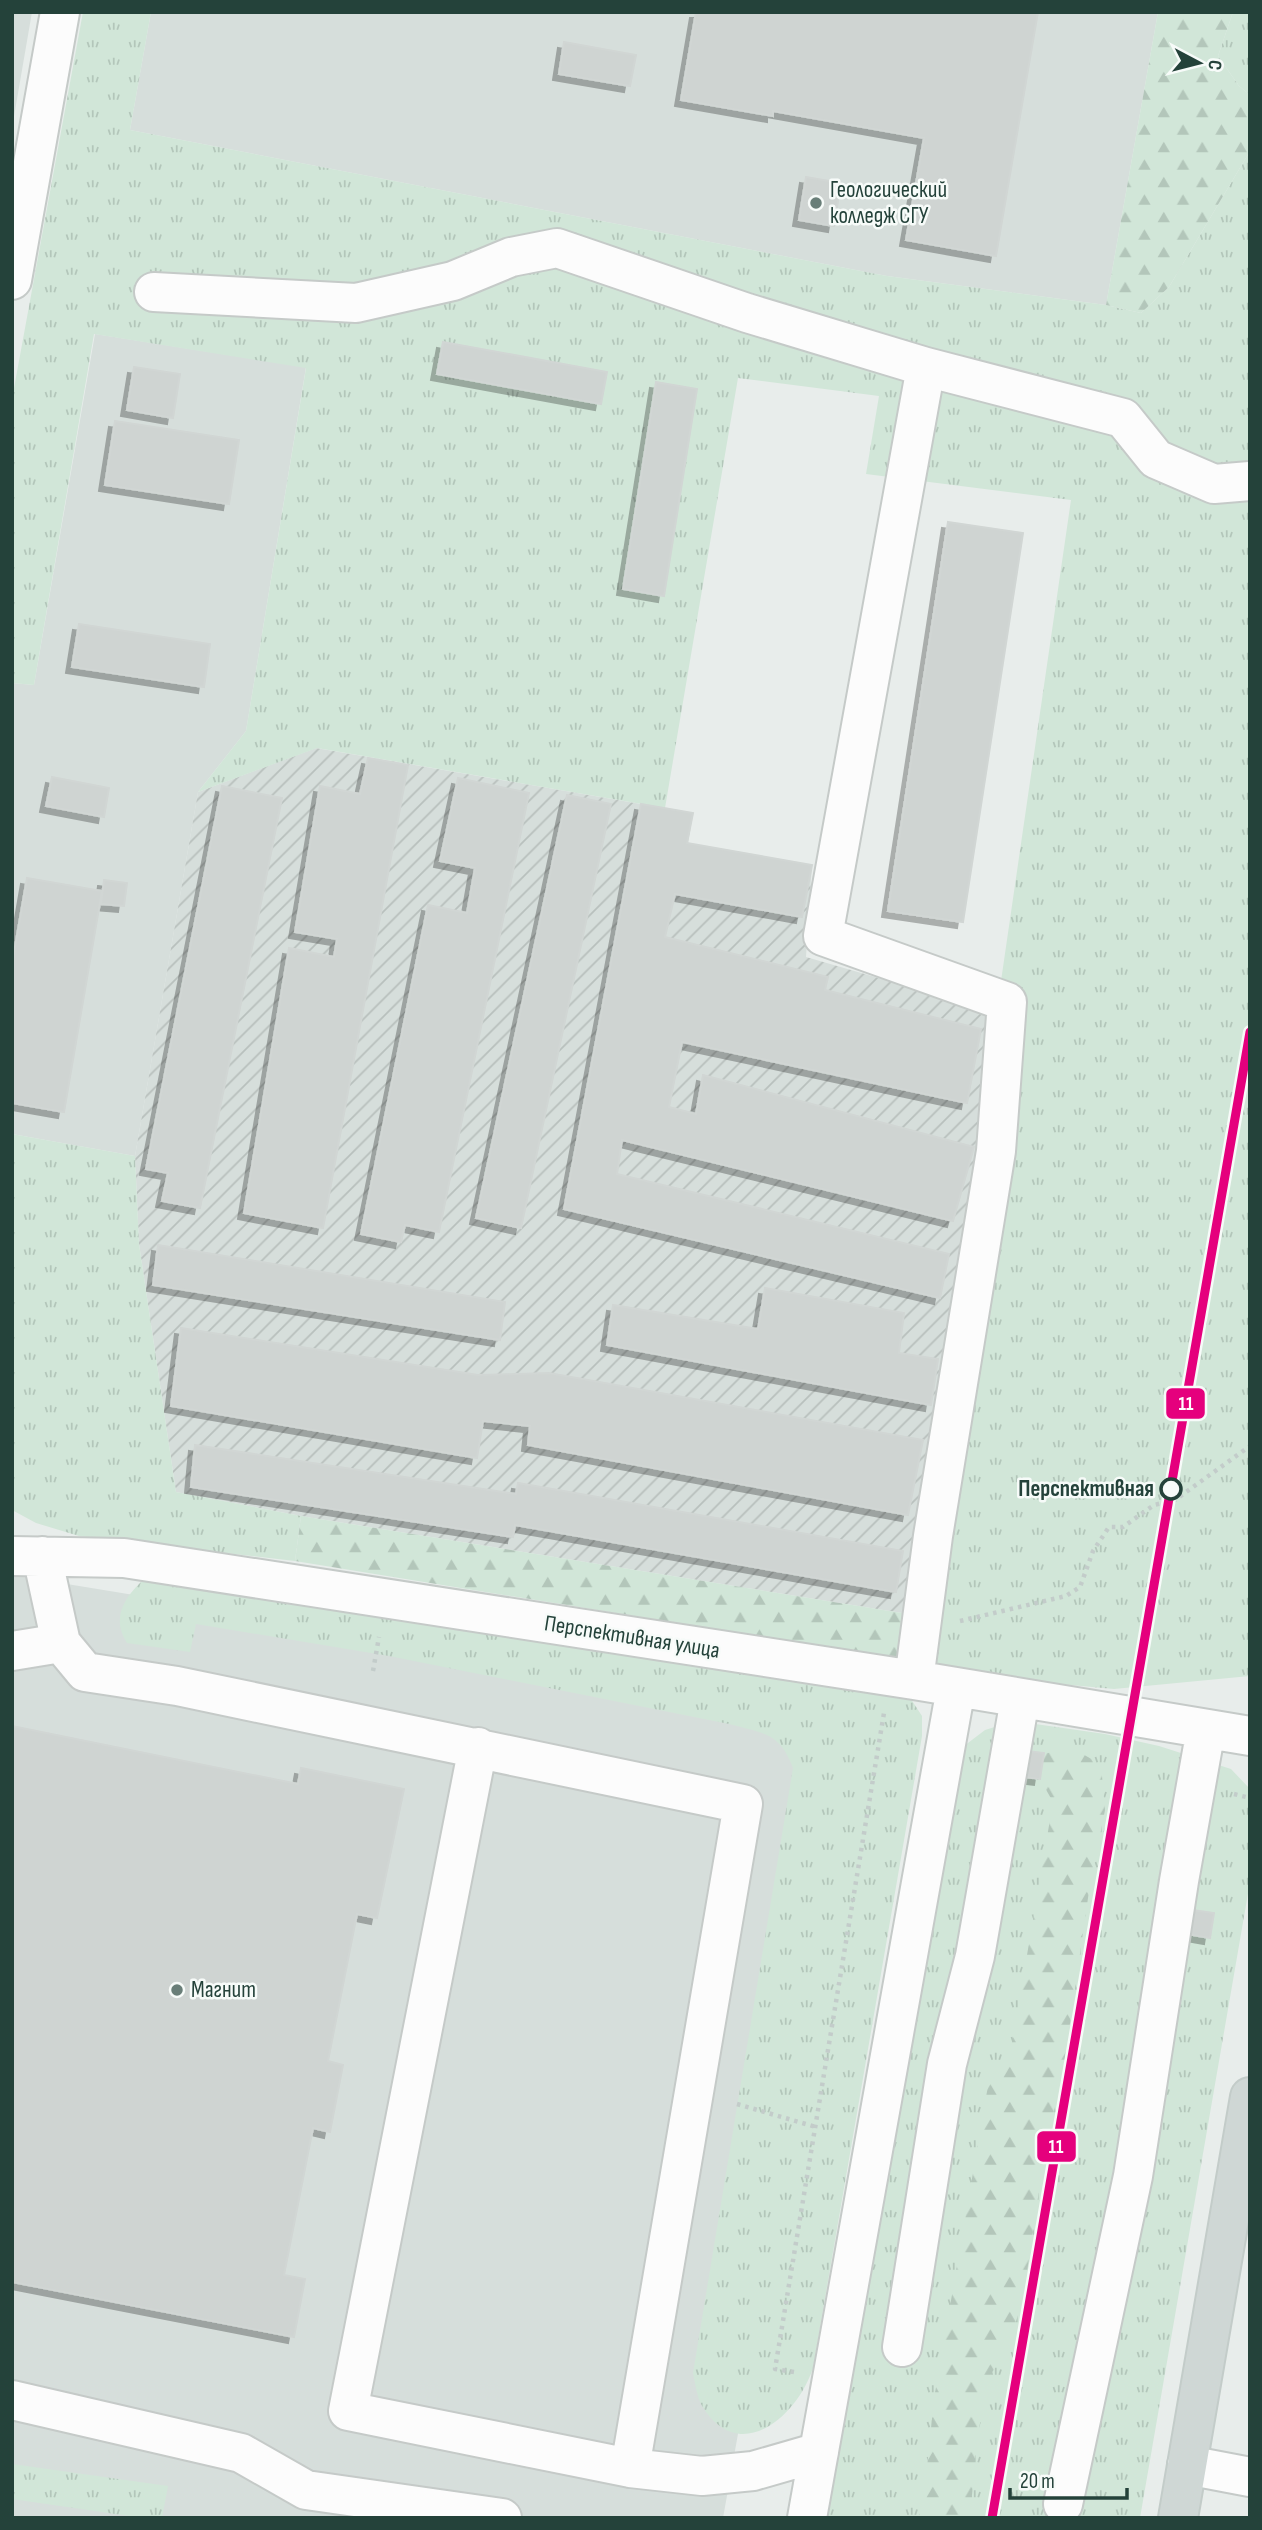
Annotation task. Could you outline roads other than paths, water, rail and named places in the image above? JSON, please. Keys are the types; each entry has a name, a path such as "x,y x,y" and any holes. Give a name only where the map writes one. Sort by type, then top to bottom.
{"main road":[{"path":"1178,2518 1250,2096"}],"street":[{"path":"12,280 60,12"},
{"path":"154,292 356,303 453,281 511,257 557,248 747,313 926,367 1123,418 1156,459 1214,484 1250,481"},
{"path":"900,1691 921,1626 933,1536 996,1150 1007,1002 823,936 926,367"},
{"path":"27,1556 61,1643 85,1672 177,1686 743,1804 629,2468"},
{"name":"Перспективная улица","path":"27,1556 124,1559 900,1691 956,1688 1250,1736"},
{"path":"12,1651 61,1643"},
{"path":"807,2518 956,1688"},
{"path":"902,2347 947,2064 975,1956 1020,1699"},
{"path":"1063,2504 1133,2176 1179,1881 1206,1730"},
{"path":"478,1747 348,2411 629,2468 702,2476 753,2471 820,2452"},
{"path":"12,2400 241,2453 306,2490 502,2518"},
{"path":"1187,2465 1250,2477"}],"place":[{"name":"Геологический колледж СГУ","path":"816,203"},
{"name":"Перспективная","path":"1171,1489"},
{"name":"Магнит","path":"177,1990"}]}
